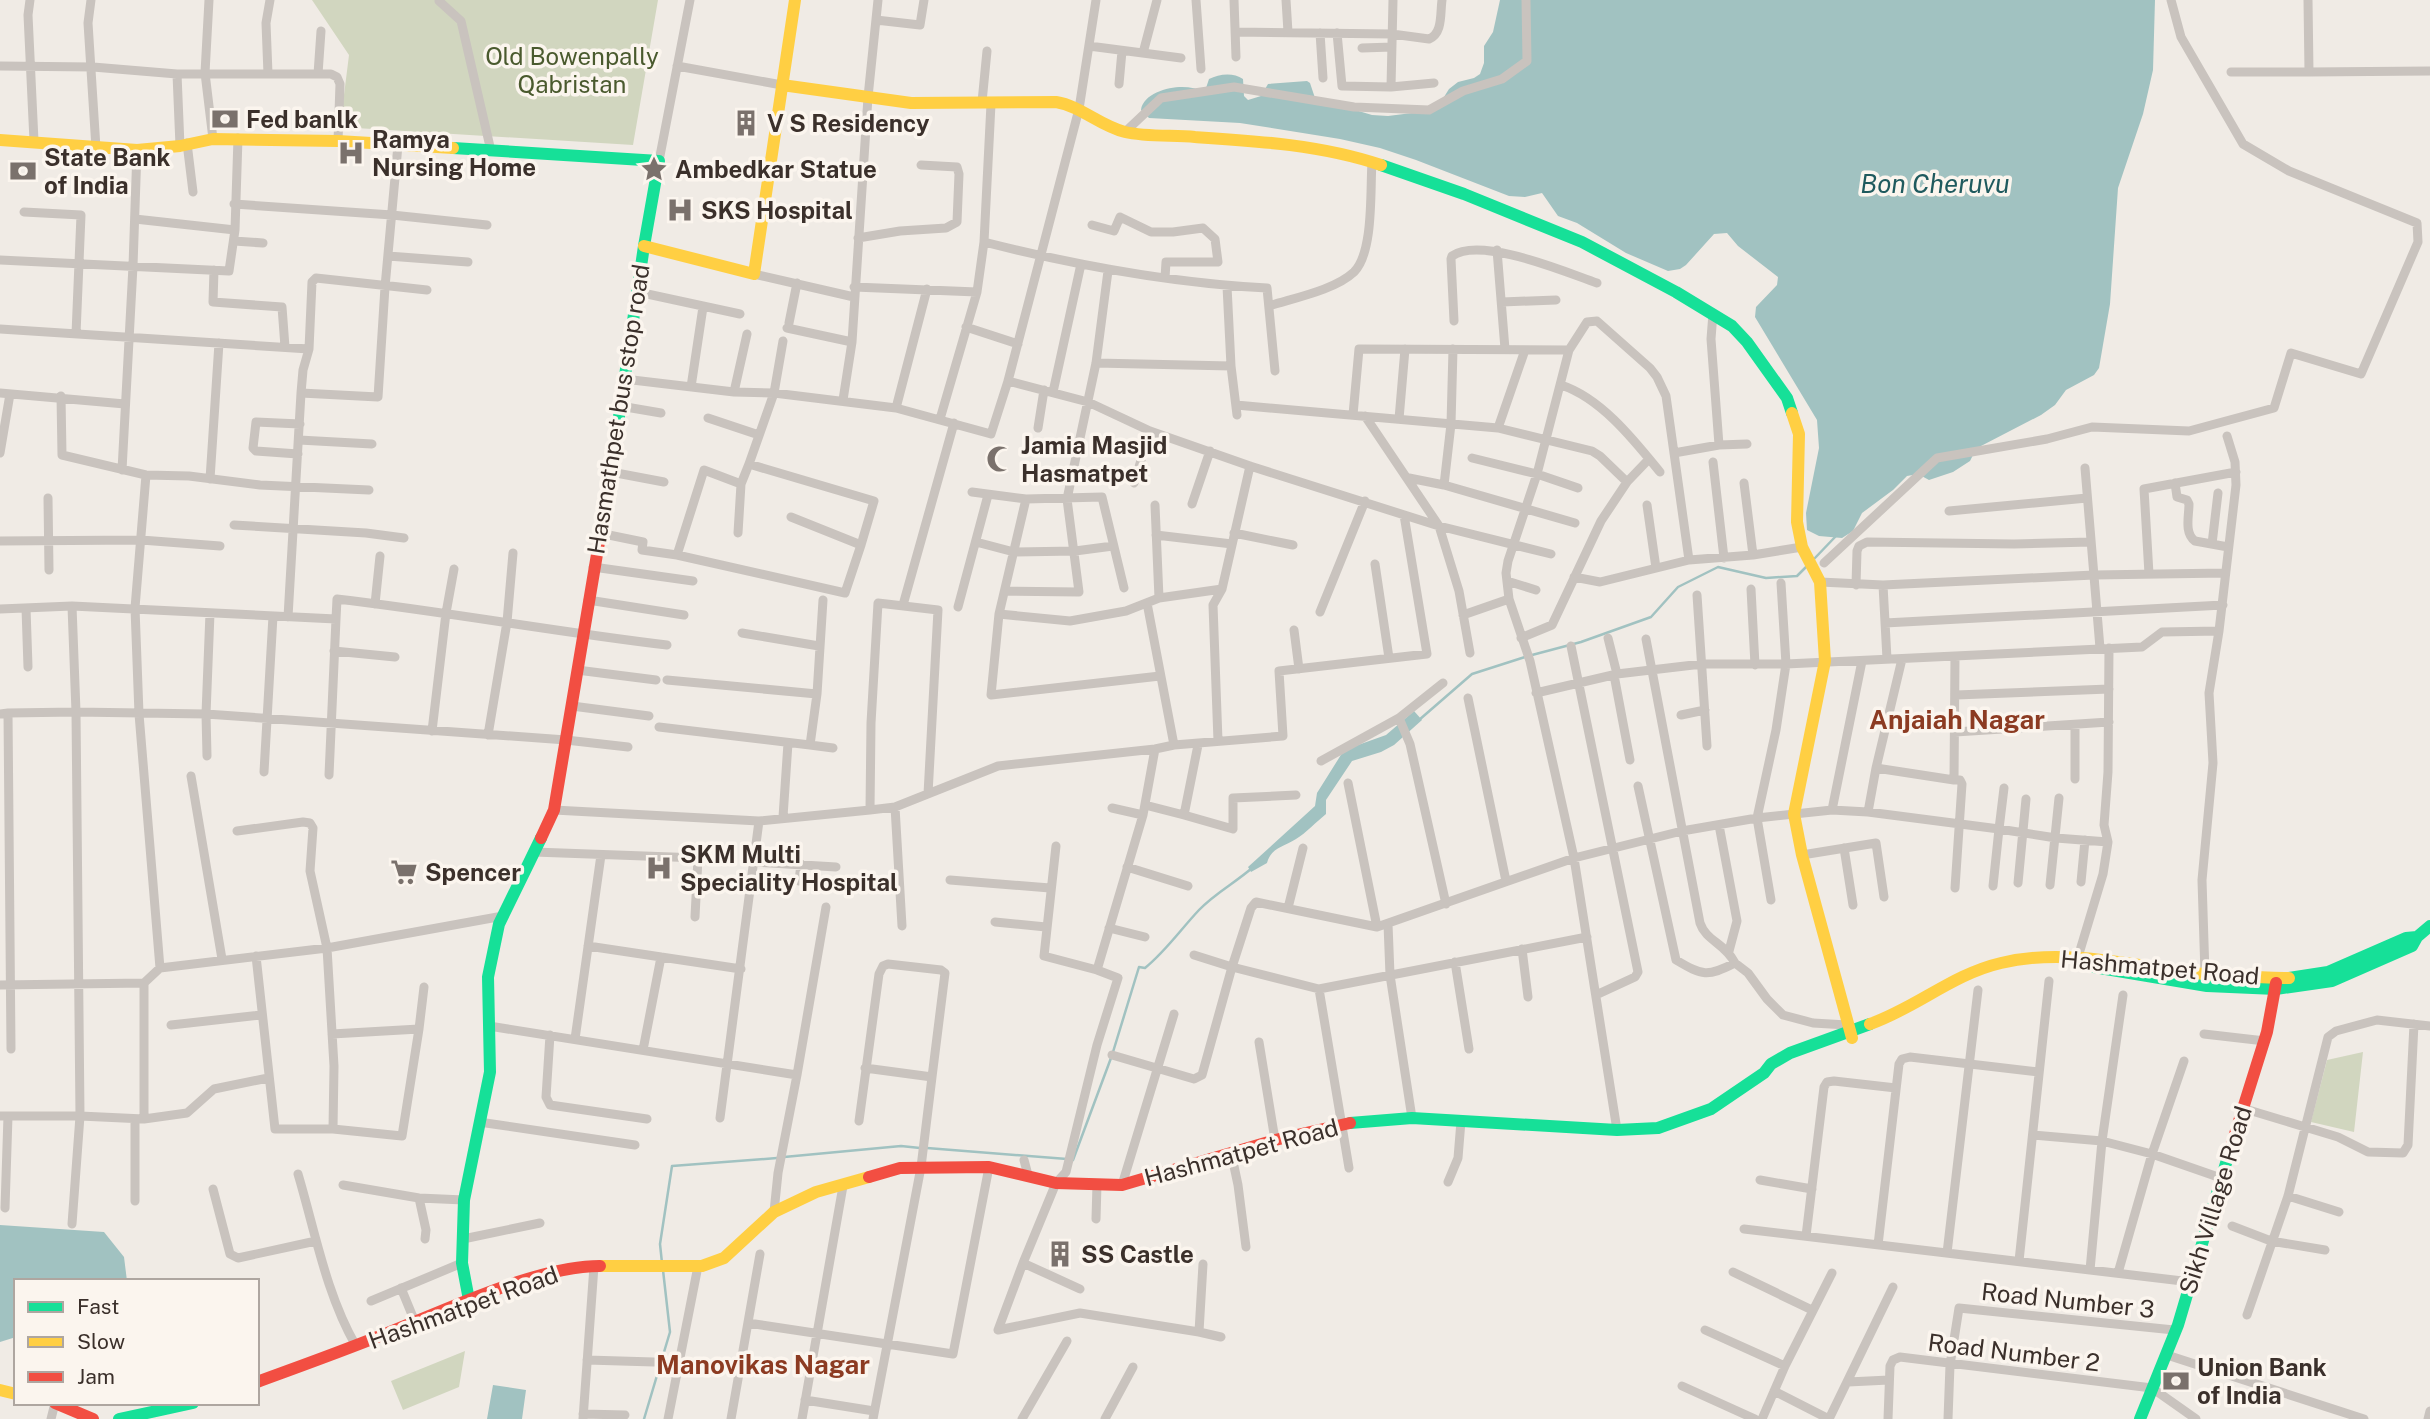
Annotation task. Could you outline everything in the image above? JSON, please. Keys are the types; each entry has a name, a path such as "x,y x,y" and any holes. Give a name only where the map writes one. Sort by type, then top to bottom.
{"street":[{"path":"30,0 34,141"},
{"path":"91,0 88,23 93,68 96,148"},
{"path":"209,0 205,74 213,139"},
{"path":"268,74 266,23 270,0"},
{"path":"0,140 137,149 238,138 338,141 659,161 690,0"},
{"path":"754,274 794,0"},
{"path":"843,400 852,342 868,97 878,0"},
{"path":"876,20 920,25 924,0"},
{"path":"624,379 734,392 843,400 896,408 991,434 1008,381 1079,109 1096,0"},
{"path":"1143,53 1157,0"},
{"path":"1196,0 1201,69"},
{"path":"1234,0 1236,57"},
{"path":"1286,0 1288,32"},
{"path":"1391,87 1393,0"},
{"path":"1236,32 1392,34 1429,39 1434,38 1438,31 1442,0"},
{"path":"1125,132 1161,98 1234,87 1354,107 1429,110 1463,91 1502,79 1527,61 1526,0"},
{"path":"1824,563 1937,458 2047,439 2092,427 2189,431 2274,408 2291,353 2361,374 2418,242 2417,223 2289,171 2243,144 2182,37 2171,0"},
{"path":"2308,0 2309,72"},
{"path":"439,1 461,21 491,151"},
{"path":"318,74 321,31"},
{"path":"1320,33 1323,78"},
{"path":"1337,33 1342,86 1391,87 1434,83"},
{"path":"1090,46 1181,58"},
{"path":"1362,48 1392,47"},
{"path":"940,419 977,292 984,242 987,51"},
{"path":"1119,84 1122,51"},
{"path":"0,66 93,68 177,74 335,75 340,83 338,141"},
{"path":"677,66 782,85 911,103 1056,102 1068,104 1091,118 1125,132 1261,141 1320,150 1372,162 1464,194 1582,243 1713,313 1732,326 1747,342 1787,398 1799,434 1797,522 1804,551 1817,578 1825,661 1794,814 1802,855 1850,1032 1783,1015 1748,973 1735,963 1729,951 1702,930 1646,639"},
{"path":"2231,72 2430,71"},
{"path":"177,74 183,145 193,192"},
{"path":"0,260 229,271 235,230 238,138"},
{"path":"301,393 378,397 398,145"},
{"path":"122,470 137,149"},
{"name":"Hasmathpet bus stop road","path":"469,1300 462,1263 464,1199 490,1073 488,977 495,938 503,916 554,810 611,472 659,161"},
{"path":"1269,306 1335,284 1353,273 1362,261 1366,245 1372,162"},
{"path":"858,238 900,231 946,228 957,222 957,167 921,164"},
{"path":"234,204 392,215 487,225"},
{"path":"24,212 81,215 76,334"},
{"path":"1092,225 1114,231 1120,216 1151,232 1203,228 1215,239 1218,262 1166,262 1165,278"},
{"path":"135,219 235,230"},
{"path":"234,241 263,243"},
{"path":"984,242 1108,271 1227,286 1267,288 1275,371"},
{"path":"644,246 797,284 854,292 927,289 977,292"},
{"path":"1497,250 1505,349"},
{"path":"1454,321 1452,256 1458,252 1497,250 1597,283"},
{"path":"388,256 468,262"},
{"path":"1038,428 1081,264"},
{"path":"214,270 213,302 282,307 285,347"},
{"path":"1005,591 1079,592 1067,499 1096,363 1108,271"},
{"path":"288,617 295,529 298,454 296,437 300,424 303,370 309,349 312,282 316,278 428,290"},
{"path":"797,284 788,326 852,342"},
{"path":"1227,286 1231,366 1237,410 1353,415 1498,428 1591,451 1600,456 1626,482"},
{"path":"896,408 927,289"},
{"path":"638,292 740,314"},
{"path":"1502,302 1556,300"},
{"path":"691,387 703,307"},
{"path":"1713,313 1711,339 1719,445"},
{"path":"1617,1130 1574,858 1530,661 1509,599 1507,582 1507,561 1547,440 1569,350 1587,322 1597,321 1650,368 1666,396 1689,560"},
{"path":"966,327 1018,344"},
{"path":"0,330 309,349"},
{"path":"734,392 747,334"},
{"path":"738,533 741,484 774,393 783,341"},
{"path":"210,479 219,343"},
{"path":"1353,415 1359,349 1569,350"},
{"path":"1399,419 1405,349"},
{"path":"1444,485 1451,424 1453,349"},
{"path":"1498,428 1525,351"},
{"path":"1096,363 1231,366"},
{"path":"1008,381 1088,402 1150,431 1250,466 1439,526 1551,554"},
{"path":"1561,385 1578,390 1596,403 1660,472"},
{"path":"0,453 5,393 125,404"},
{"path":"61,397 62,456 146,475 260,485 369,490"},
{"path":"620,406 661,414"},
{"path":"1365,416 1439,526 1459,591 1470,653"},
{"path":"708,418 760,435"},
{"path":"298,454 256,451 253,448 256,422 300,424"},
{"path":"903,605 954,423"},
{"path":"1133,482 1150,431"},
{"path":"2206,974 2202,880 2213,763 2209,693 2220,631 2236,472 2227,436"},
{"path":"296,437 372,444"},
{"path":"1674,453 1719,445 1747,444"},
{"path":"1192,505 1210,452"},
{"path":"1472,458 1537,474 1578,488"},
{"path":"1521,638 1552,625 1601,521 1626,482 1649,459"},
{"path":"1713,462 1724,558"},
{"path":"599,533 643,542 642,550 677,555 845,593 874,501 749,464"},
{"path":"1218,741 1213,605 1222,589 1250,466"},
{"path":"2078,957 2103,874 2108,842 2104,825 2109,689 2105,648 2096,612 2085,468"},
{"path":"677,555 704,470 741,484"},
{"path":"611,472 664,482"},
{"path":"2149,574 2144,489 2236,472"},
{"path":"146,475 135,608 139,714 160,968"},
{"path":"1409,478 1444,485 1575,523"},
{"path":"1744,483 1753,555"},
{"path":"2175,483 2177,497 2187,500 2189,504 2190,539 2228,547"},
{"path":"972,492 1027,499 1102,498 1124,588"},
{"path":"2212,544 2218,493"},
{"path":"958,607 988,495"},
{"path":"48,498 50,570"},
{"path":"1949,511 2087,498"},
{"path":"1027,499 999,614 991,695 1160,676"},
{"path":"1320,612 1364,502"},
{"path":"1155,505 1159,598"},
{"path":"1647,505 1656,568"},
{"path":"554,810 759,821 870,810 895,807 998,766 1174,745 1283,736 1279,671 1427,654 1404,515"},
{"path":"791,517 861,545"},
{"path":"234,525 404,538"},
{"path":"1234,533 1293,545"},
{"path":"1156,535 1232,544"},
{"path":"0,541 141,540 220,546"},
{"path":"976,542 1014,552 1075,551 1113,545"},
{"path":"1856,585 1857,551 1859,546 1867,542 2090,542"},
{"path":"1574,577 1600,582 1689,560 1804,551"},
{"path":"488,734 507,622 513,553"},
{"path":"375,604 380,556"},
{"path":"1376,564 1389,658"},
{"path":"593,567 692,581"},
{"path":"432,731 454,569"},
{"path":"1817,578 1856,585 1883,585 2094,575 2225,573"},
{"path":"1507,582 1536,590"},
{"path":"1771,900 1757,818 1776,730 1786,664 1781,583"},
{"path":"1883,585 1887,659"},
{"path":"999,614 1070,621 1126,611 1159,598 1222,589"},
{"path":"1751,589 1755,664"},
{"path":"1697,594 1707,746"},
{"path":"329,775 337,599 667,645"},
{"path":"1463,615 1509,599"},
{"path":"588,600 684,615"},
{"path":"810,746 817,694 823,600"},
{"path":"870,810 871,723 878,603 938,610 928,794"},
{"path":"1147,603 1174,745"},
{"path":"1885,623 2223,605"},
{"path":"0,609 72,606 336,619"},
{"path":"72,606 76,712 80,1116 72,1224"},
{"path":"26,608 28,667"},
{"path":"207,756 210,613"},
{"path":"264,772 273,616"},
{"path":"1294,630 1298,669"},
{"path":"1536,693 1615,675 1703,664 1786,664 2142,647 2162,632 2220,631"},
{"path":"742,633 819,646"},
{"path":"1608,638 1630,760"},
{"path":"1571,646 1638,972 1635,977 1596,995"},
{"path":"334,651 396,657"},
{"path":"1954,780 1955,656"},
{"path":"1868,812 1902,659"},
{"path":"1832,810 1862,661"},
{"path":"577,670 656,680"},
{"path":"667,680 817,694"},
{"path":"1321,761 1399,718 1443,683"},
{"path":"1956,695 2109,689"},
{"path":"1468,698 1506,881"},
{"path":"572,706 649,716"},
{"path":"1681,715 1705,710"},
{"path":"11,1049 4,714 206,714 628,747"},
{"path":"1399,718 1410,744 1446,904"},
{"path":"1955,732 2109,722"},
{"path":"2075,725 2075,779"},
{"path":"659,727 833,748"},
{"path":"783,817 788,743"},
{"path":"1184,815 1198,745"},
{"path":"1097,970 1143,815 1155,749"},
{"path":"1876,768 1960,780 1962,784 1955,888"},
{"path":"191,776 222,960"},
{"path":"1348,782 1377,927"},
{"path":"1638,786 1676,960 1705,975 1716,973 1735,963"},
{"path":"1993,886 2004,788"},
{"path":"1145,804 1233,829 1233,799 1296,795"},
{"path":"2050,885 2059,798"},
{"path":"2018,883 2026,799"},
{"path":"895,807 902,926"},
{"path":"1112,808 1143,815"},
{"path":"1112,1055 1194,1079 1202,1075 1232,967 1251,908 1256,902 1377,927 1574,858 1682,831 1757,818 1832,810 1868,812 2056,838 2108,842"},
{"path":"720,1118 759,821"},
{"path":"237,831 303,822 310,823 313,828 310,871 327,948 332,1034 333,1129"},
{"path":"1718,825 1737,921 1729,951"},
{"path":"2081,882 2085,840"},
{"path":"1802,855 1876,843 1884,897"},
{"path":"1056,846 1044,956 1118,978 1097,1045 1066,1172 1056,1183 998,1330 1080,1313 1221,1337"},
{"path":"1288,908 1303,848"},
{"path":"1844,848 1853,905"},
{"path":"534,852 727,859"},
{"path":"575,1039 601,855"},
{"path":"695,917 698,858"},
{"path":"755,862 836,867"},
{"path":"799,881 801,864"},
{"path":"1127,867 1188,886"},
{"path":"950,880 1050,888"},
{"path":"774,1212 778,1173 826,907"},
{"path":"0,985 144,983 160,968 327,948 503,916"},
{"path":"995,922 1046,927"},
{"path":"1388,924 1390,975 1412,1118"},
{"path":"2031,961 2076,964 2207,986 2332,981 2412,946 2417,937 2430,926"},
{"path":"1109,928 1145,937"},
{"path":"1194,956 1319,989 1587,936"},
{"path":"588,946 741,969"},
{"path":"1522,949 1528,997"},
{"path":"256,956 275,1129 333,1129 402,1136 424,987"},
{"path":"643,1050 661,957"},
{"name":"Hashmatpet Road","path":"259,1381 356,1346 469,1300 555,1271 594,1266 692,1266 724,1258 774,1212 816,1192 922,1161 989,1167 1056,1183 1122,1185 1231,1152 1342,1124 1412,1118 1617,1130 1658,1128 1711,1109 1764,1073 1774,1071 1850,1032 1895,1013 1981,968 2078,957 2276,983"},
{"path":"1455,962 1469,1049"},
{"path":"805,1400 873,1415 922,1161 945,973 942,970 900,964 883,966 879,974 859,1121"},
{"path":"2019,1261 2049,981"},
{"path":"135,1201 144,983"},
{"name":"Sikh Village Road","path":"2140,1419 2166,1355 2190,1282 2264,1041 2276,983"},
{"path":"1319,989 1349,1168"},
{"path":"1947,1253 1978,990"},
{"path":"2090,1270 2102,1141 2123,995"},
{"path":"1122,1185 1174,1014"},
{"path":"171,1025 261,1015"},
{"path":"2247,1315 2288,1196 2328,1037 2336,1031 2377,1020 2430,1026"},
{"path":"2242,1108 2338,1137 2368,1152 2403,1153 2408,1145 2414,1024"},
{"path":"489,1026 797,1075"},
{"path":"332,1034 419,1029"},
{"path":"2204,1034 2264,1041"},
{"path":"550,1035 546,1097 550,1105 647,1119"},
{"path":"1259,1042 1275,1140"},
{"path":"1878,1245 1899,1064 1902,1059 1910,1057 2039,1072"},
{"path":"2118,1273 2152,1154 2185,1061"},
{"path":"865,1068 932,1077"},
{"path":"5,1208 2,1177 4,1116 140,1119 187,1113 214,1088 268,1078"},
{"path":"1806,1236 1824,1087 1833,1081 1896,1088"},
{"path":"1448,1182 1458,1158 1461,1121"},
{"path":"479,1122 635,1146"},
{"path":"2033,1135 2102,1141 2152,1154 2221,1178"},
{"path":"1231,1152 1246,1247"},
{"path":"1024,1160 1028,1175"},
{"path":"748,1323 953,1354 989,1167"},
{"path":"298,1174 316,1241 345,1328 356,1346"},
{"path":"1760,1180 1812,1189"},
{"path":"1096,1219 1097,1184"},
{"path":"343,1185 419,1198 464,1199"},
{"path":"802,1419 843,1186"},
{"path":"213,1189 230,1254 238,1258 316,1241"},
{"path":"2288,1196 2339,1212"},
{"path":"419,1198 426,1230 425,1239"},
{"path":"463,1239 540,1223"},
{"path":"2232,1226 2271,1241 2325,1250"},
{"path":"1744,1229 2190,1282"},
{"path":"731,1419 760,1254"},
{"path":"371,1301 462,1263"},
{"path":"1023,1263 1080,1289"},
{"path":"1199,1332 1203,1264"},
{"path":"594,1266 583,1416 625,1415"},
{"path":"668,1419 692,1266"},
{"path":"1733,1272 1812,1310"},
{"path":"1762,1419 1785,1366 1832,1273"},
{"path":"1774,1391 1829,1419 1893,1287"},
{"path":"401,1288 415,1322"},
{"name":"Road Number 3","path":"1950,1365 1959,1308 2174,1330"},
{"path":"1705,1330 1785,1366"},
{"path":"1022,1419 1067,1341"},
{"path":"2166,1355 2364,1419"},
{"name":"Road Number 2","path":"1889,1380 1890,1366 1896,1358 2152,1388"},
{"path":"587,1360 654,1362"},
{"path":"1948,1419 1950,1365"},
{"path":"1105,1419 1133,1367"},
{"path":"1848,1382 1889,1380 1888,1419"},
{"path":"1682,1385 1755,1419"},
{"path":"2152,1388 2196,1419"},
{"path":"61,1405 93,1419"},
{"path":"119,1419 184,1405"},
{"path":"2428,1419 2430,1411"}],"green space":[{"name":"Old Bowenpally Qabristan","path":"312,0 658,0 633,145 340,127 349,55"},
{"path":"2363,1052 2354,1132 2311,1122 2327,1060"},
{"path":"465,1351 459,1387 403,1410 391,1381"}],"water":[{"name":"Bon Cheruvu","path":"1500,0 2155,0 2153,70 2143,114 2118,188 2110,304 2099,368 2094,375 2066,390 2055,405 2041,415 1981,446 1970,461 1953,472 1929,480 1918,474 1907,476 1862,513 1853,531 1842,538 1819,536 1807,530 1806,513 1819,448 1817,420 1755,317 1756,307 1777,285 1778,277 1738,246 1727,233 1714,234 1686,265 1668,271 1626,253 1577,223 1558,216 1542,193 1525,197 1509,196 1416,160 1340,139 1240,123 1149,118 1141,110 1146,100 1157,92 1182,87 1205,91 1209,79 1235,75 1243,79 1244,96 1248,100 1261,96 1268,84 1307,81 1315,98 1372,115 1388,116 1428,111 1439,105 1449,89 1458,82 1480,74 1484,63 1484,46 1493,32"},
{"path":"1414,711 1422,720 1394,745 1352,761 1326,800 1326,814 1300,837 1275,851 1267,863 1251,872 1248,867 1315,806 1317,793 1344,750 1386,735"},
{"path":"0,1225 104,1232 124,1257 127,1279 14,1279 14,1338 0,1342"},
{"path":"493,1385 526,1390 522,1419 487,1419"}],"waterway":[{"path":"1814,559 1836,536"},
{"path":"1532,655 1581,642 1651,617 1678,587 1718,567 1766,578 1797,576 1807,566"},
{"path":"1419,720 1472,674 1525,657"},
{"path":"1113,1052 1139,967 1145,968 1153,961 1205,904 1252,868"},
{"path":"1073,1160 1111,1058"},
{"path":"784,1157 901,1146 920,1148"},
{"path":"927,1148 1067,1159"},
{"path":"662,1263 660,1244 672,1166 777,1158"},
{"path":"644,1419 670,1332 663,1270"}],"traffic: fast":[{"path":"453,148 659,161 611,471"},
{"path":"1381,165 1464,194 1582,242 1676,292 1732,326 1747,342 1787,398 1792,413"},
{"path":"469,1300 462,1263 464,1200 490,1072 488,977 499,924 541,838"},
{"path":"2289,978 2328,972 2406,938 2417,937 2430,926"},
{"path":"2088,966 2207,986 2276,989 2332,981 2412,946 2417,937"},
{"path":"1350,1123 1412,1118 1617,1130 1658,1128 1711,1109 1790,1053 1870,1024"},
{"path":"2140,1419 2178,1325 2229,1153"},
{"path":"119,1419 184,1405"}],"traffic: slow":[{"path":"644,246 754,274 795,0"},
{"path":"782,85 911,103 1056,102 1125,132 1289,145 1336,153 1381,165"},
{"path":"0,140 137,150 180,146 213,139 338,141 453,148"},
{"path":"1792,413 1799,434 1797,522 1802,547 1820,582 1825,661 1794,814 1802,855 1852,1038"},
{"path":"1870,1024 1983,968 2026,959 2076,958 2203,974 2289,978"},
{"path":"600,1266 702,1266 724,1258 774,1212 816,1192 869,1177"},
{"path":"0,1390 14,1394"}],"traffic: jam":[{"path":"541,838 554,810 611,471"},
{"path":"2229,1153 2267,1032 2276,983"},
{"path":"869,1177 900,1168 989,1167 1056,1183 1122,1185 1275,1140 1350,1123"},
{"path":"259,1381 366,1342 499,1288 552,1272 600,1266"},
{"path":"60,1405 93,1419"}],"place":[{"name":"Fed banlk","path":"225,119"},
{"name":"V S Residency","path":"746,123"},
{"name":"Ramya Nursing Home","path":"351,153"},
{"name":"Ambedkar Statue","path":"654,169"},
{"name":"State Bank of India","path":"23,171"},
{"name":"SKS Hospital","path":"680,210"},
{"name":"Jamia Masjid Hasmatpet","path":"1000,459"},
{"name":"SKM Multi Speciality Hospital","path":"659,868"},
{"name":"Spencer","path":"404,872"},
{"name":"SS Castle","path":"1060,1254"},
{"name":"Union Bank of India","path":"2176,1381"}],"district":[{"name":"Anjaiah Nagar","path":"1957,719"},
{"name":"Manovikas Nagar","path":"763,1364"}]}
